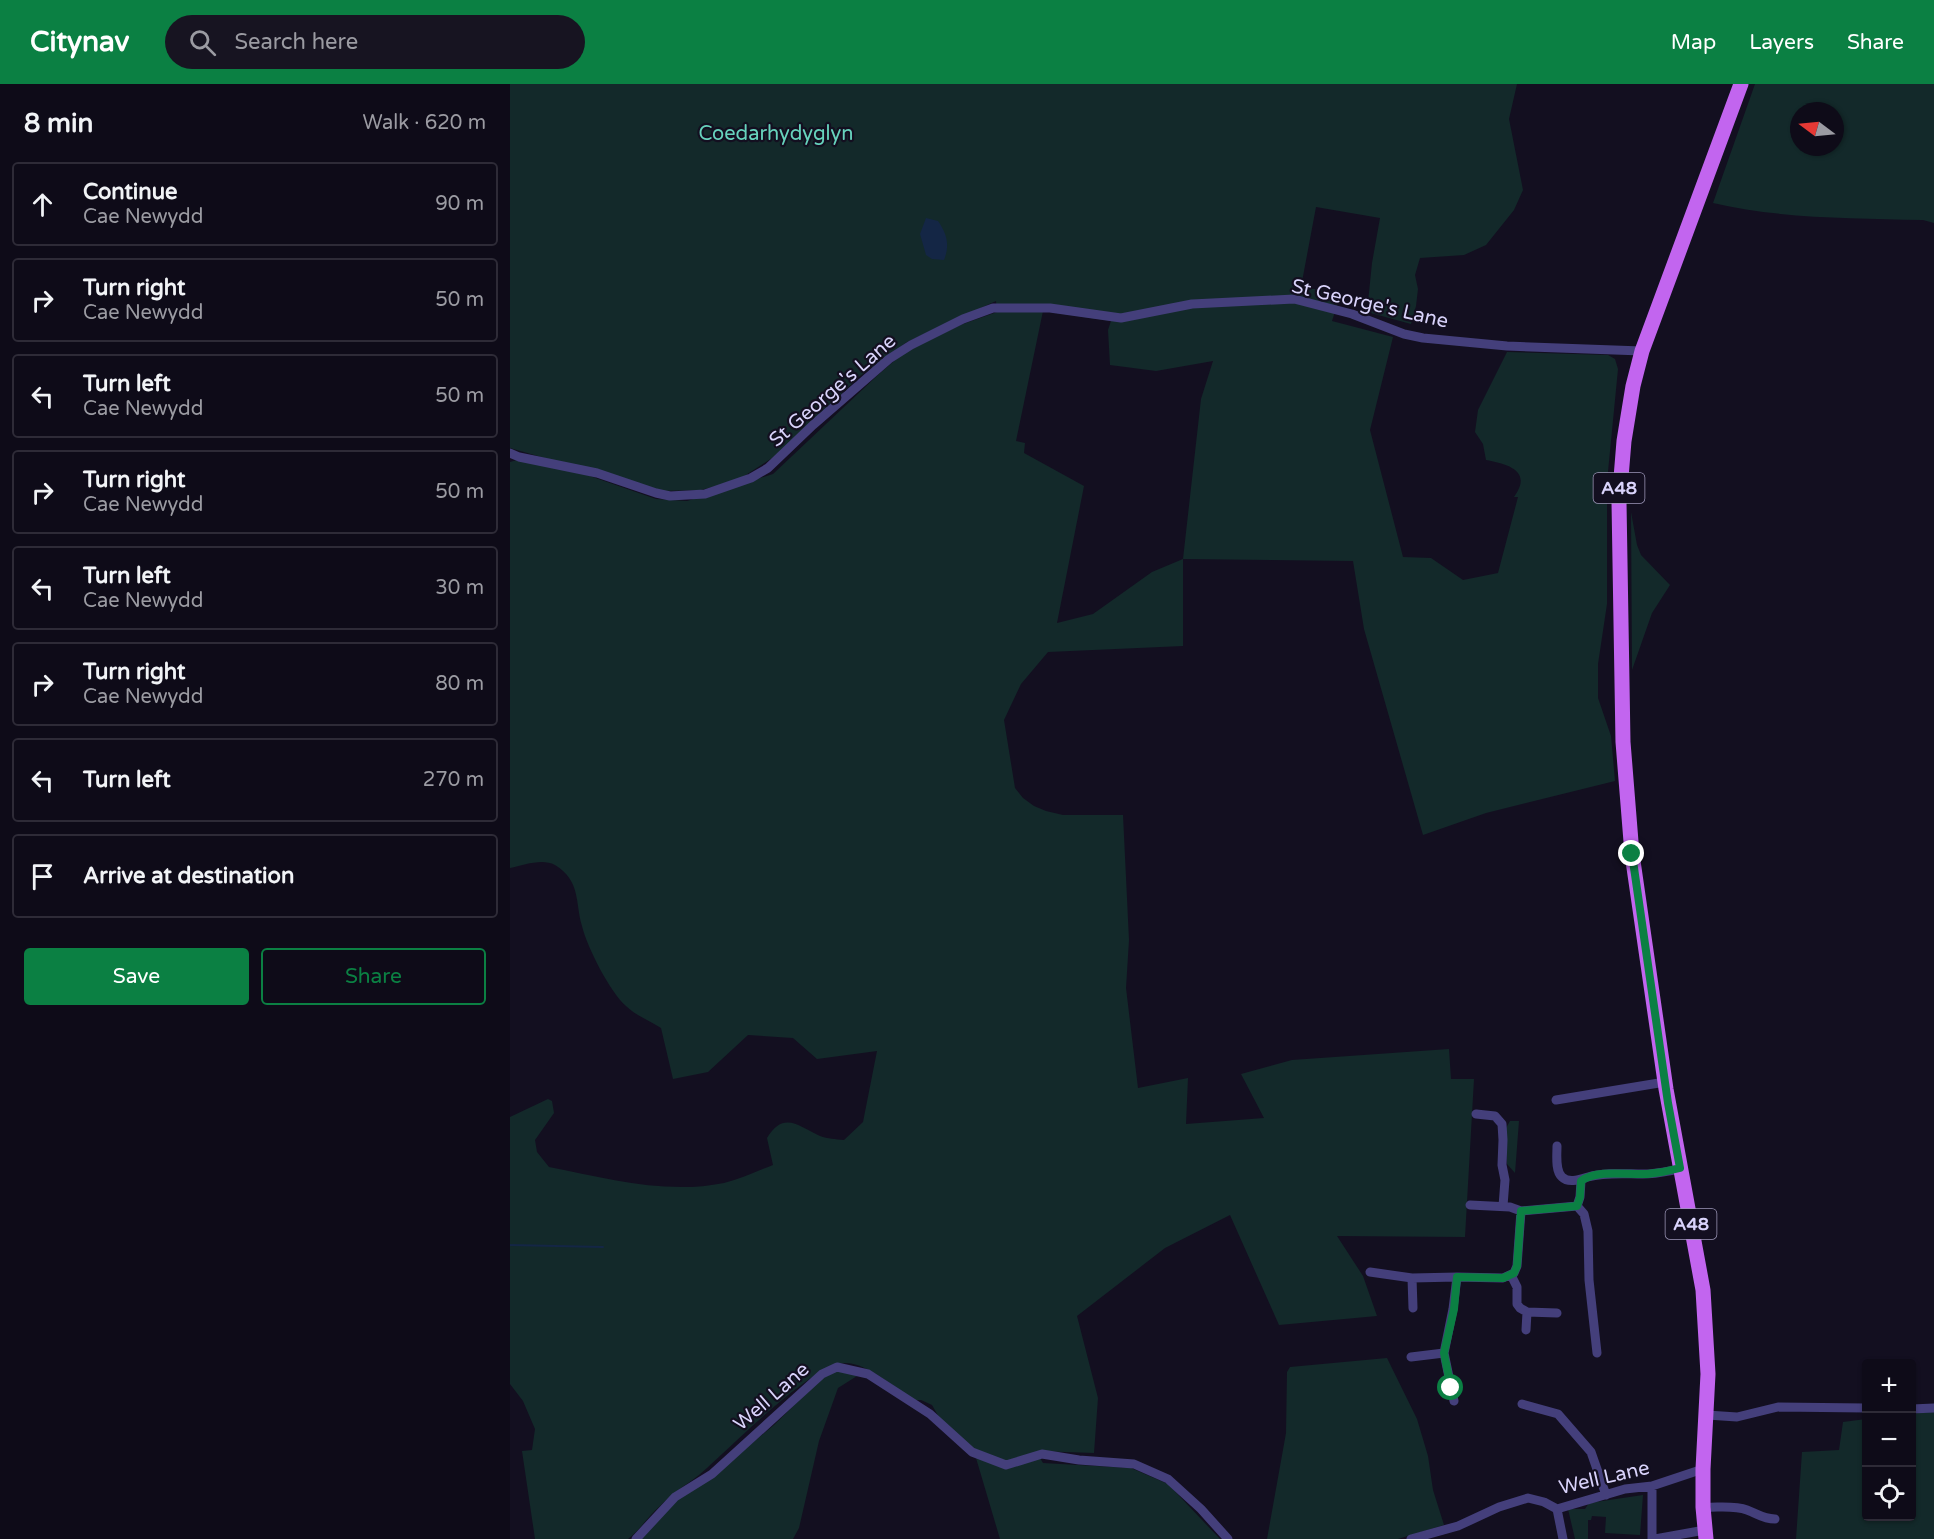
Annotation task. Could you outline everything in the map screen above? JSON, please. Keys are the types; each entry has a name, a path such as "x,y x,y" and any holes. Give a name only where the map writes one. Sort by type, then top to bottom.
{"main road":[{"name":"A48","path":"1705,1534 1702,1507 1707,1415 1707,1344 1703,1290 1665,1082 1632,854 1623,742 1619,502 1625,432 1642,351 1741,84"}],"street":[{"name":"St George's Lane","path":"510,453 519,457 597,473 670,496 705,494 752,478 768,468 813,424 870,375 911,345 963,319 993,308 1050,308 1121,318 1192,304 1294,298 1352,314 1404,334 1423,338 1507,346 1642,351"},
{"path":"1556,1100 1665,1082"},
{"path":"1476,1114 1495,1116 1502,1124 1502,1165 1505,1180 1503,1206"},
{"path":"1557,1146 1558,1171 1568,1180 1581,1181 1589,1177 1611,1174 1650,1174 1680,1168"},
{"path":"1577,1206 1581,1181"},
{"path":"1470,1205 1503,1206 1521,1211 1577,1206"},
{"path":"1577,1206 1584,1214 1588,1231 1589,1280 1597,1353"},
{"path":"1370,1272 1412,1278 1503,1278 1511,1275 1517,1266 1521,1211"},
{"path":"1511,1275 1517,1290 1517,1304 1527,1312 1557,1313"},
{"path":"1454,1401 1444,1353 1454,1309 1457,1277"},
{"path":"1412,1278 1413,1308"},
{"path":"1526,1330 1527,1312"},
{"path":"1411,1357 1444,1353"},
{"name":"Well Lane","path":"636,1539 675,1497 712,1474 822,1374 837,1367 868,1374 930,1414 972,1452 1006,1465 1042,1454 1079,1460 1134,1464 1168,1479 1201,1509 1228,1539"},
{"path":"1522,1404 1558,1414 1591,1452 1606,1495"},
{"path":"1707,1415 1737,1417 1778,1407 1862,1408"},
{"path":"1916,1408 1934,1408"},
{"name":"Well Lane","path":"1411,1539 1458,1526 1499,1506 1528,1498 1544,1502 1557,1509 1625,1489 1652,1486 1703,1468"},
{"path":"1652,1486 1653,1539 1705,1534"},
{"path":"1702,1507 1734,1508 1746,1510 1763,1519 1775,1519"},
{"path":"1557,1509 1563,1539"}],"green space":[{"name":"Coedarhydyglyn","path":"510,84 1517,84 1509,119 1523,190 1514,210 1486,245 1464,255 1420,258 1415,275 1418,289 1411,324 1367,312 1380,218 1316,207 1301,287 1341,293 1332,321 1393,337 1370,430 1403,557 1431,558 1463,580 1498,573 1518,497 1514,497 1521,481 1519,475 1510,467 1486,460 1483,444 1475,432 1478,410 1507,352 1608,355 1615,359 1618,369 1607,482 1607,604 1598,664 1598,698 1611,736 1615,781 1486,813 1423,835 1364,629 1353,561 1183,559 1183,646 1048,652 1021,684 1004,720 1015,788 1023,798 1034,806 1063,815 1123,815 1129,940 1126,988 1138,1088 1188,1078 1186,1124 1264,1118 1241,1074 1292,1060 1449,1049 1451,1079 1474,1079 1465,1237 1337,1236 1363,1276 1377,1316 1279,1325 1230,1215 1165,1248 1077,1316 1098,1398 1094,1453 1036,1451 1043,1463 1131,1468 1168,1484 1220,1539 1000,1539 976,1458 940,1419 932,1405 921,1400 914,1400 873,1372 847,1363 832,1366 793,1391 699,1475 669,1498 628,1539 535,1539 522,1451 532,1450 535,1429 523,1401 510,1384 510,1117 548,1099 552,1101 554,1113 535,1140 537,1152 549,1167 636,1184 680,1187 724,1183 773,1165 767,1138 780,1125 792,1123 823,1137 844,1140 863,1122 877,1051 817,1059 793,1038 748,1035 708,1072 673,1079 661,1028 626,1006 613,991 600,969 585,935 576,892 569,878 550,863 533,863 510,868 510,462 517,460 587,475 656,499 687,501 773,474 908,349 963,324 997,312 996,301 907,342 860,376 780,453 738,480 701,490 659,491 510,448","holes":["1043,311 1111,321 1108,330 1110,365 1156,371 1213,361 1201,399 1183,559 1152,572 1093,614 1057,623 1084,486 1024,453 1025,443 1016,441"]},
{"path":"1755,84 1934,84 1934,223 1923,220 1791,215 1713,203"},
{"path":"1631,512 1641,555 1670,585 1652,613 1632,670"},
{"path":"1510,1121 1519,1121 1515,1173 1507,1164 1506,1128"},
{"path":"1387,1358 1417,1419 1428,1456 1433,1490 1444,1525 1398,1539 1267,1539 1286,1433 1287,1372 1290,1367"},
{"path":"835,1371 857,1376 838,1388 819,1441 799,1528 793,1539 641,1539 678,1498 734,1458 774,1425 822,1378"},
{"path":"1934,1411 1934,1539 1796,1539 1802,1452 1839,1450 1843,1422 1862,1420 1862,1521 1916,1521 1916,1413"},
{"path":"1643,1495 1640,1535 1605,1533 1606,1517 1592,1516 1591,1520 1588,1520 1588,1539 1575,1539 1568,1509 1585,1509 1589,1503"}],"water":[{"path":"926,218 938,221 944,230 947,244 944,260 932,259 926,255 920,234"}],"waterway":[{"path":"510,1245 603,1247"}],"route":[{"path":"1451,1388 1444,1353 1454,1309 1457,1277 1503,1278 1514,1273 1517,1266 1521,1211 1577,1206 1581,1181 1589,1177 1619,1173 1650,1174 1680,1168 1668,1103 1632,854"}]}
